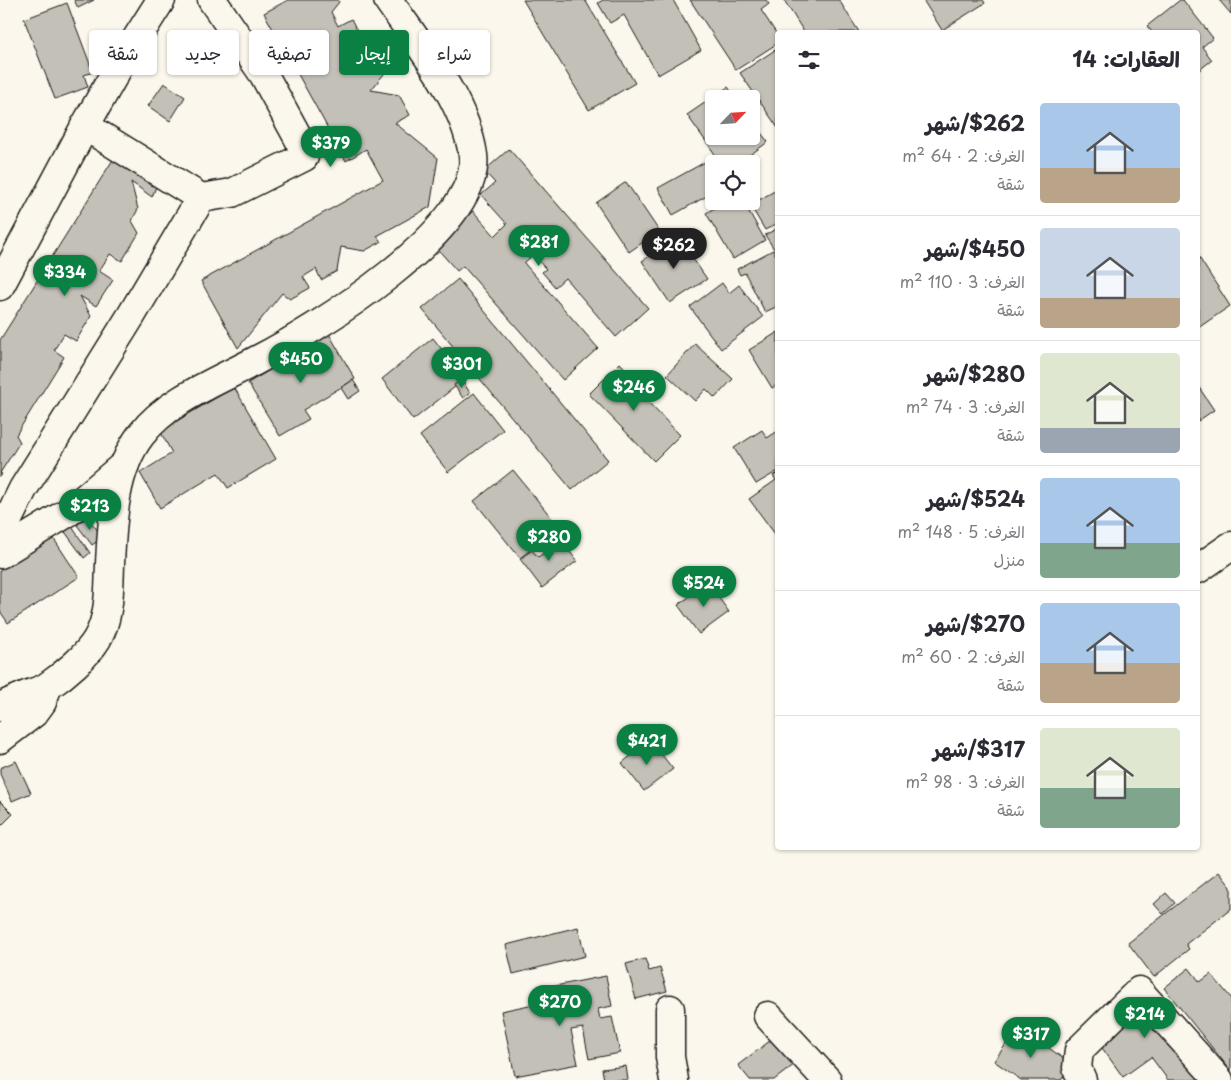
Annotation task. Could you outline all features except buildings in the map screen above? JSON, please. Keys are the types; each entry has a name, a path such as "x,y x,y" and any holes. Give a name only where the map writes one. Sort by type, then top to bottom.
{"street":[{"path":"0,286 85,126 118,68 161,0"},
{"path":"85,126 202,198 232,193 304,156 300,141 264,75 212,0"},
{"path":"0,707 47,688 84,655 96,640 106,619 116,504 125,464 142,433 166,412 201,390 322,324 408,259 437,233 450,217 464,194 470,176 473,157 464,125 452,97 388,0"},
{"path":"0,536 23,489 202,198"},
{"path":"0,554 70,511 125,464"},
{"path":"1200,568 1231,546"},
{"path":"0,739 34,713 42,702 47,688"},
{"path":"1082,1080 1077,1068 1079,1050 1139,991 1219,1080"},
{"path":"670,1009 670,1057 674,1080"},
{"path":"768,1016 828,1080"}]}
